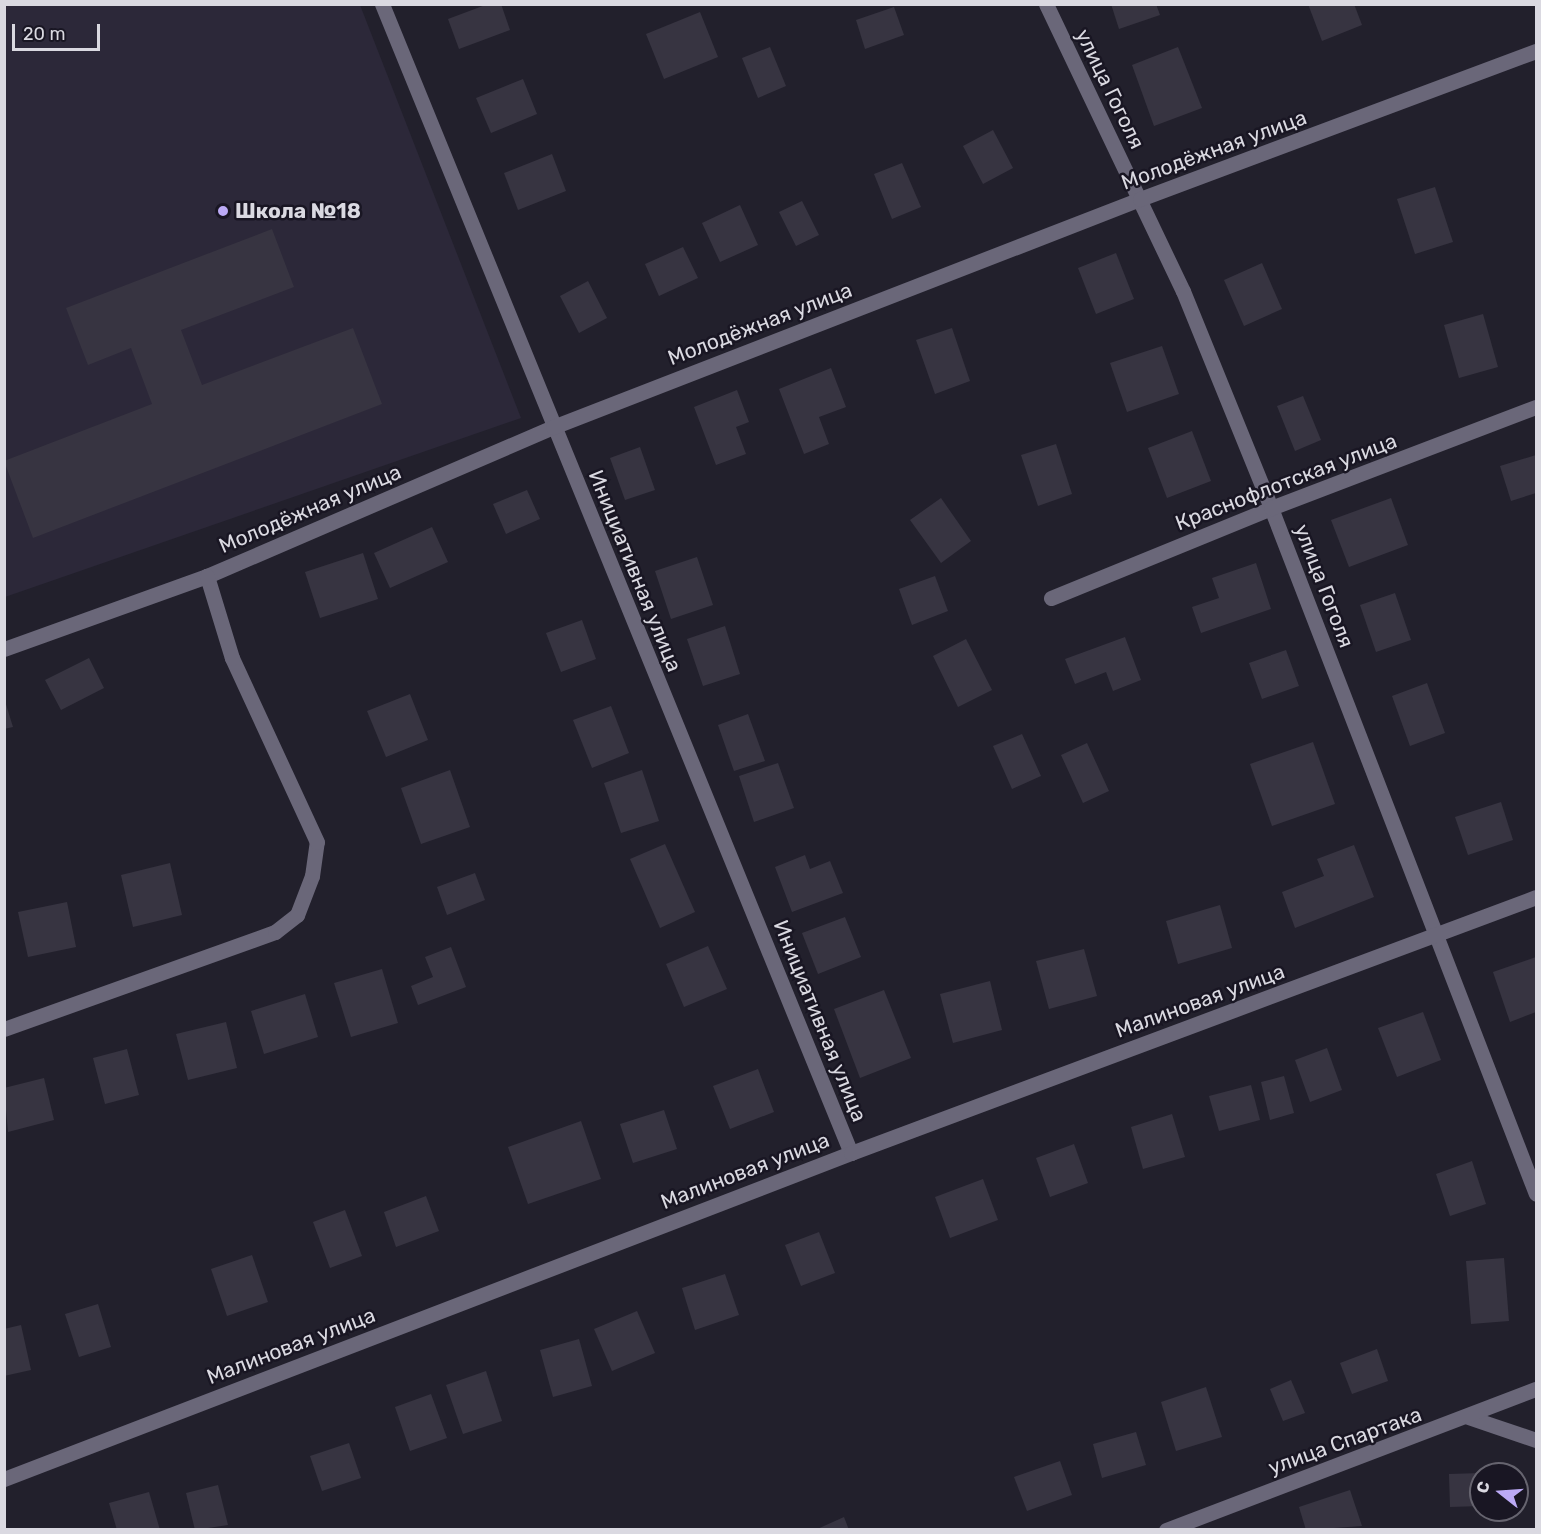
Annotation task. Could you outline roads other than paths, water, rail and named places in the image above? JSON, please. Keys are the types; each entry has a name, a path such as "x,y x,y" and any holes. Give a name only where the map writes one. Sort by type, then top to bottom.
{"street":[{"name":"Инициативная улица","path":"382,4 851,1153"},
{"name":"улица Гоголя","path":"1046,4 1183,291 1271,508 1536,1194"},
{"name":"Молодёжная улица","path":"4,648 207,576 553,427 1140,199 1536,51"},
{"name":"Краснофлотская улица","path":"1051,598 1271,508 1536,407"},
{"path":"4,1029 275,932 297,915 312,876 317,842 232,658 207,576"},
{"name":"Малиновая улица","path":"4,1479 851,1153 1437,936 1536,897"},
{"name":"улица Спартака","path":"1167,1530 1468,1417 1536,1389"},
{"path":"1468,1417 1536,1440"}],"place":[{"name":"Школа №18","path":"223,211"}]}
